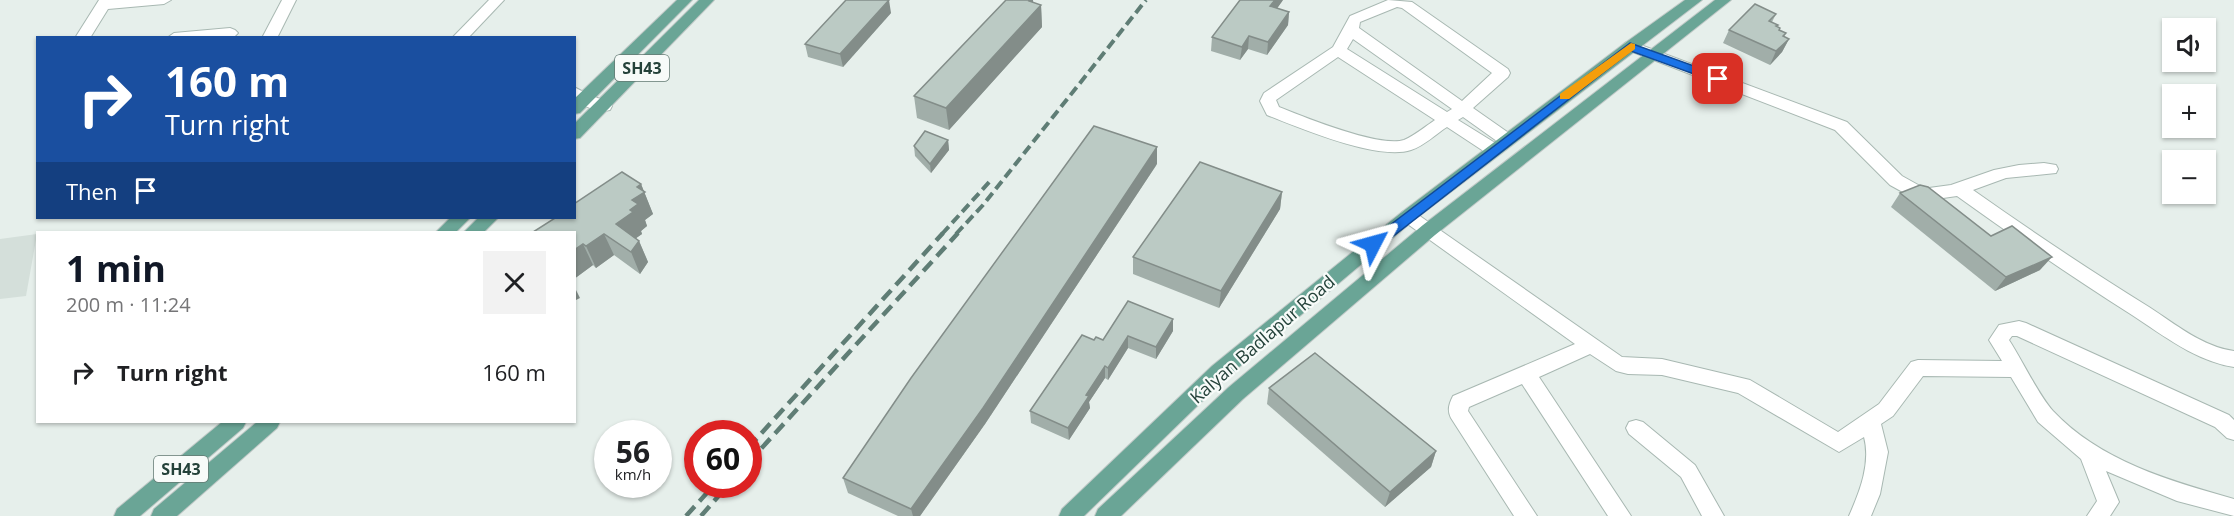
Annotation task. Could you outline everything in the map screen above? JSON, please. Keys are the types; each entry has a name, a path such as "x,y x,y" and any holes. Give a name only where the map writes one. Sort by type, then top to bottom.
{"main road":[{"name":"SH43","path":"578,100 685,0"},
{"name":"SH43","path":"576,132 707,0"},
{"name":"Kalyan Badlapur Road","path":"1070,516 1219,372 1408,216 1630,46 1695,0"},
{"name":"Kalyan Badlapur Road","path":"1106,516 1236,393 1429,230 1724,0"},
{"path":"447,231 460,219"},
{"path":"474,231 488,219"},
{"name":"SH43","path":"125,516 235,423"},
{"name":"SH43","path":"162,516 269,423"}],"street":[{"path":"83,36 105,2 164,0"},
{"path":"270,36 289,0"},
{"path":"461,36 497,0"},
{"path":"1390,3 1401,3 1501,71 1463,109 1408,145 1393,148 1382,147 1273,111 1268,101 1270,97 1338,50 1355,19 1390,3"},
{"path":"1351,30 1463,109 1501,145"},
{"path":"196,36 230,33"},
{"path":"1630,46 1841,126 1858,139 1903,185 1919,193 1933,195 1961,190 1998,175 2028,168 2050,169"},
{"path":"1338,50 1448,119 1501,145"},
{"path":"578,100 604,106"},
{"path":"1961,190 2056,258 2161,324 2209,352 2223,358 2234,359"},
{"path":"1408,216 1616,363 1628,366 1662,366 1743,386 1839,443 1886,410 1918,368 2017,369"},
{"path":"2234,432 2222,421 2019,328 2006,330 1999,340 2045,416 2090,454 2177,492 2234,508"},
{"path":"1526,516 1458,412 1460,402 1590,346"},
{"path":"1526,373 1620,516"},
{"path":"1860,516 1869,494 1878,452 1870,421"},
{"path":"1636,428 1688,471 1713,516"},
{"path":"2090,454 2108,502 2098,516"}],"shaded area":[{"path":"36,234 26,296 0,299 0,239"}],"building":[{"path":"846,0 889,0 840,54 805,44"},
{"path":"1006,0 1030,0 1041,5 946,108 914,96"},
{"path":"1240,0 1275,0 1270,6 1289,12 1268,42 1249,36 1242,47 1212,37"},
{"path":"1755,4 1776,14 1769,21 1778,25 1776,26 1780,28 1779,30 1786,33 1783,36 1789,39 1776,51 1729,30"},
{"path":"1094,126 1157,147 983,408 911,509 843,478 911,378"},
{"path":"925,131 948,140 930,164 914,146"},
{"path":"1200,162 1282,192 1221,291 1133,257"},
{"path":"622,172 641,184 637,187 645,192 632,200 638,204 630,210 633,212 616,224 639,241 631,252 604,234 586,246 583,244 576,249 576,231 535,231 553,219 576,219 576,203"},
{"path":"1920,185 1928,187 1991,236 2012,226 2052,257 2006,277 1900,193"},
{"path":"1128,301 1173,319 1156,347 1128,336 1108,368 1105,366 1086,395 1089,396 1068,428 1030,411 1082,335 1094,340 1096,337 1103,340"},
{"path":"1315,353 1436,451 1390,492 1269,388"}],"railway":[{"path":"956,234 983,205 1146,0"},
{"path":"942,234 992,179"},
{"path":"762,433 943,233"},
{"path":"762,448 958,233"},
{"path":"686,516 702,498"},
{"path":"701,516 717,498"}],"slow traffic":[{"path":"1564,96 1631,47"}],"route":[{"path":"1373,244 1630,46 1718,79"}]}
